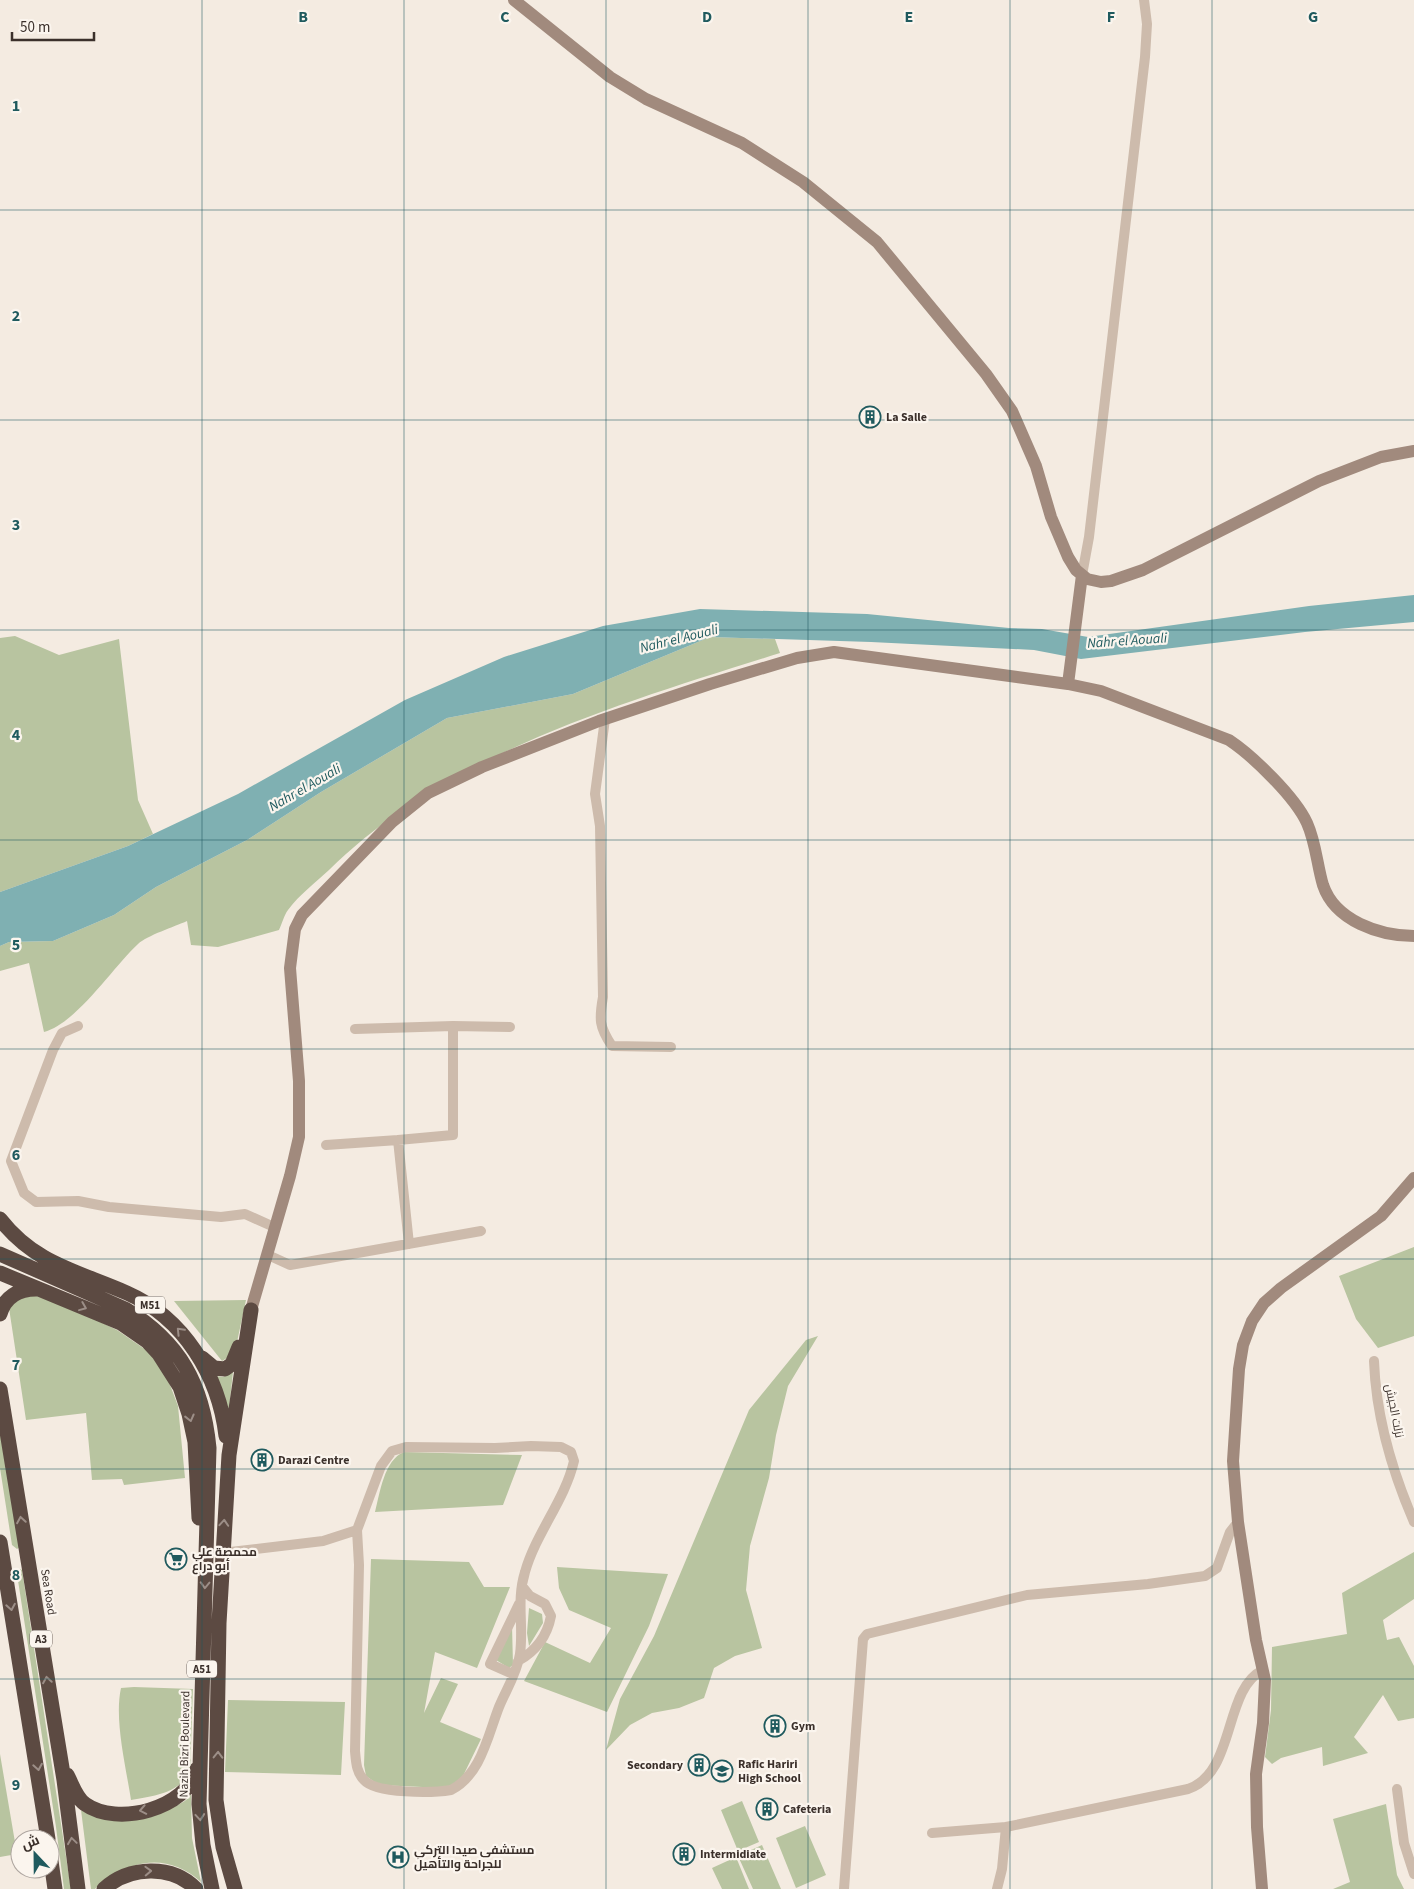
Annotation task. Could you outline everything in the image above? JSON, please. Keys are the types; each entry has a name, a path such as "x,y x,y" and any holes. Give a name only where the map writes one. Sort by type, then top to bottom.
{"highway":[{"name":"M51","path":"0,1219 30,1250 142,1300 170,1321 197,1353 207,1370 220,1403 229,1455"},
{"path":"0,1253 12,1246 30,1250"},
{"name":"M51","path":"0,1253 125,1309 155,1330 179,1356 197,1388 206,1419 209,1448"},
{"path":"0,1273 128,1327 154,1348 173,1374 185,1401 192,1424 195,1442 198,1510 206,1561"},
{"path":"0,1314 2,1306 15,1293 25,1289 38,1289"},
{"path":"197,1353 214,1368 220,1370 228,1368 237,1355 251,1310"},
{"path":"229,1455 251,1310"},
{"name":"Sea Road","path":"0,1389 59,1752 78,1889"},
{"name":"Nazih Bizri Boulevard","path":"209,1448 199,1804 203,1845 212,1889"},
{"name":"A51","path":"229,1455 222,1553 216,1800 223,1847 235,1889"},
{"name":"A3","path":"0,1542 46,1829"},
{"path":"3,1561 27,1557"},
{"path":"59,1752 67,1775 82,1801 97,1810 117,1814 154,1808 176,1797 189,1787 200,1758"},
{"path":"104,1889 116,1880 146,1871 177,1876 196,1889"}],"street":[{"path":"514,0 610,77 646,99 742,144 803,182 877,242 986,374 1012,410 1036,466 1051,517 1050,531 1061,560 1071,576 1084,578 1101,590 1130,582 1143,570 1351,467 1381,457 1414,451"},
{"path":"1071,685 1082,607 1145,57 1147,24 1144,0"},
{"path":"251,1310 290,1176 299,1137 299,1081 290,968 294,929 302,915 392,822 428,793 482,767 605,719 710,684 817,654 834,652 1071,685 1131,702 1229,740 1243,750 1274,781 1297,808 1306,822 1316,849 1324,886 1332,903 1340,912 1374,929 1414,936"},
{"path":"605,719 595,794 600,826 604,997 599,1018 604,1035 612,1046 670,1047"},
{"path":"78,1026 62,1033 53,1050 11,1161 24,1193 36,1202 78,1201 109,1207 221,1217 245,1214 274,1228"},
{"path":"326,1145 453,1135 453,1026"},
{"path":"355,1028 510,1027"},
{"path":"398,1140 409,1244"},
{"path":"1262,1889 1257,1827 1256,1774 1263,1723 1265,1680 1256,1640 1238,1522 1233,1461 1239,1369 1243,1344 1252,1322 1264,1303 1281,1288 1380,1216 1414,1178"},
{"path":"268,1255 290,1265 481,1231"},
{"name":"نزلت الجيش","path":"1374,1361 1375,1383 1384,1435 1401,1492 1414,1522"},
{"path":"532,1446 567,1450 574,1456 573,1466 533,1551 522,1586 519,1603 521,1638 518,1661 499,1708 491,1736 471,1772 458,1787 443,1792 379,1789 365,1782 357,1768 355,1751 359,1565 357,1530 381,1466 387,1456 398,1448 532,1446"},
{"path":"844,1889 853,1754 863,1639 866,1634 1027,1595 1148,1584 1211,1574 1220,1563 1230,1532 1238,1522"},
{"path":"222,1553 323,1541 357,1530"},
{"path":"518,1661 534,1651 543,1637 551,1616 545,1604 530,1596 522,1586"},
{"path":"513,1674 490,1664 519,1603"},
{"path":"932,1832 1006,1827 1196,1786 1212,1772 1245,1687 1255,1674 1263,1670"},
{"path":"1397,1789 1404,1843 1414,1874"},
{"path":"997,1889 1002,1869 1006,1827"}],"green space":[{"path":"15,636 59,655 119,639 138,800 153,834 128,846 0,892 0,638"},
{"path":"710,637 775,639 780,653 660,691 541,736 483,763 428,793 376,829 313,884 297,899 287,912 279,930 218,947 191,945 187,921 154,934 138,944 69,1018 56,1027 44,1032 29,963 0,971 0,946 9,942 53,941 114,915 156,887 247,840 321,792 447,718 573,694"},
{"path":"1414,1247 1414,1336 1378,1348 1356,1319 1339,1276"},
{"path":"39,1292 117,1330 149,1352 167,1377 178,1406 185,1478 124,1485 122,1479 92,1480 86,1413 26,1420 9,1308 17,1298"},
{"path":"246,1300 237,1342 232,1355 222,1361 174,1301"},
{"path":"818,1336 788,1386 776,1435 769,1478 750,1546 746,1590 762,1648 735,1656 714,1668 704,1698 679,1708 652,1713 630,1725 606,1750 620,1699 654,1636 749,1410 806,1340"},
{"path":"233,1372 229,1408 226,1407 216,1376 223,1377"},
{"path":"0,1426 20,1547 17,1549 12,1545 0,1468"},
{"path":"404,1452 522,1455 503,1505 375,1512 387,1469 397,1456"},
{"path":"1414,1552 1414,1599 1383,1620 1387,1640 1399,1637 1414,1666 1414,1718 1398,1721 1383,1695 1354,1737 1368,1753 1323,1766 1322,1747 1281,1758 1272,1764 1265,1757 1271,1710 1272,1647 1347,1634 1342,1593"},
{"path":"371,1559 469,1562 484,1587 510,1587 477,1668 435,1652 424,1713 441,1678 458,1684 440,1722 481,1739 463,1776 454,1784 444,1788 379,1785 366,1776 364,1765"},
{"path":"557,1567 668,1574 649,1626 607,1712 524,1681 545,1642 590,1663 611,1628 569,1610 559,1588"},
{"path":"20,1569 22,1570 71,1889 64,1889 60,1858 60,1829 56,1829 17,1574"},
{"path":"529,1608 542,1614 543,1623 529,1646 527,1633"},
{"path":"512,1625 513,1665 509,1668 496,1660"},
{"path":"121,1688 193,1689 190,1775 176,1787 163,1793 131,1800 121,1744 119,1701"},
{"path":"228,1700 345,1702 341,1775 225,1772"},
{"path":"0,1754 13,1829 10,1829 10,1855 0,1857"},
{"path":"191,1794 192,1838 201,1882 179,1868 168,1864 145,1863 122,1870 95,1889 91,1889 81,1810 104,1815 139,1814 172,1807 184,1801"},
{"path":"742,1801 759,1842 738,1851 721,1810"},
{"path":"1386,1804 1397,1875 1404,1889 1333,1889 1350,1882 1333,1819"},
{"path":"805,1826 826,1875 796,1888 776,1838"},
{"path":"762,1845 781,1889 753,1889 738,1856"},
{"path":"736,1857 749,1889 722,1889 712,1868"}],"water":[{"name":"Nahr el Aouali","path":"1414,595 1414,622 1305,632 1081,659 1034,650 710,637 573,694 447,718 321,792 247,840 156,887 114,915 53,941 9,942 0,946 0,892 128,846 238,794 405,700 504,657 603,626 700,609 867,614 1009,628 1042,629 1088,637 1309,606"}],"place":[{"name":"La Salle","path":"870,417"},
{"name":"Darazi Centre","path":"262,1460"},
{"name":"محمصة علي أبو دراع","path":"176,1559"},
{"name":"Gym","path":"775,1726"},
{"name":"Secondary","path":"699,1765"},
{"name":"Rafic Hariri High School","path":"722,1771"},
{"name":"Cafeteria","path":"767,1809"},
{"name":"Intermidiate","path":"684,1854"},
{"name":"مستشفى صيدا التركي للجراحة والتأهيل","path":"398,1857"}]}
